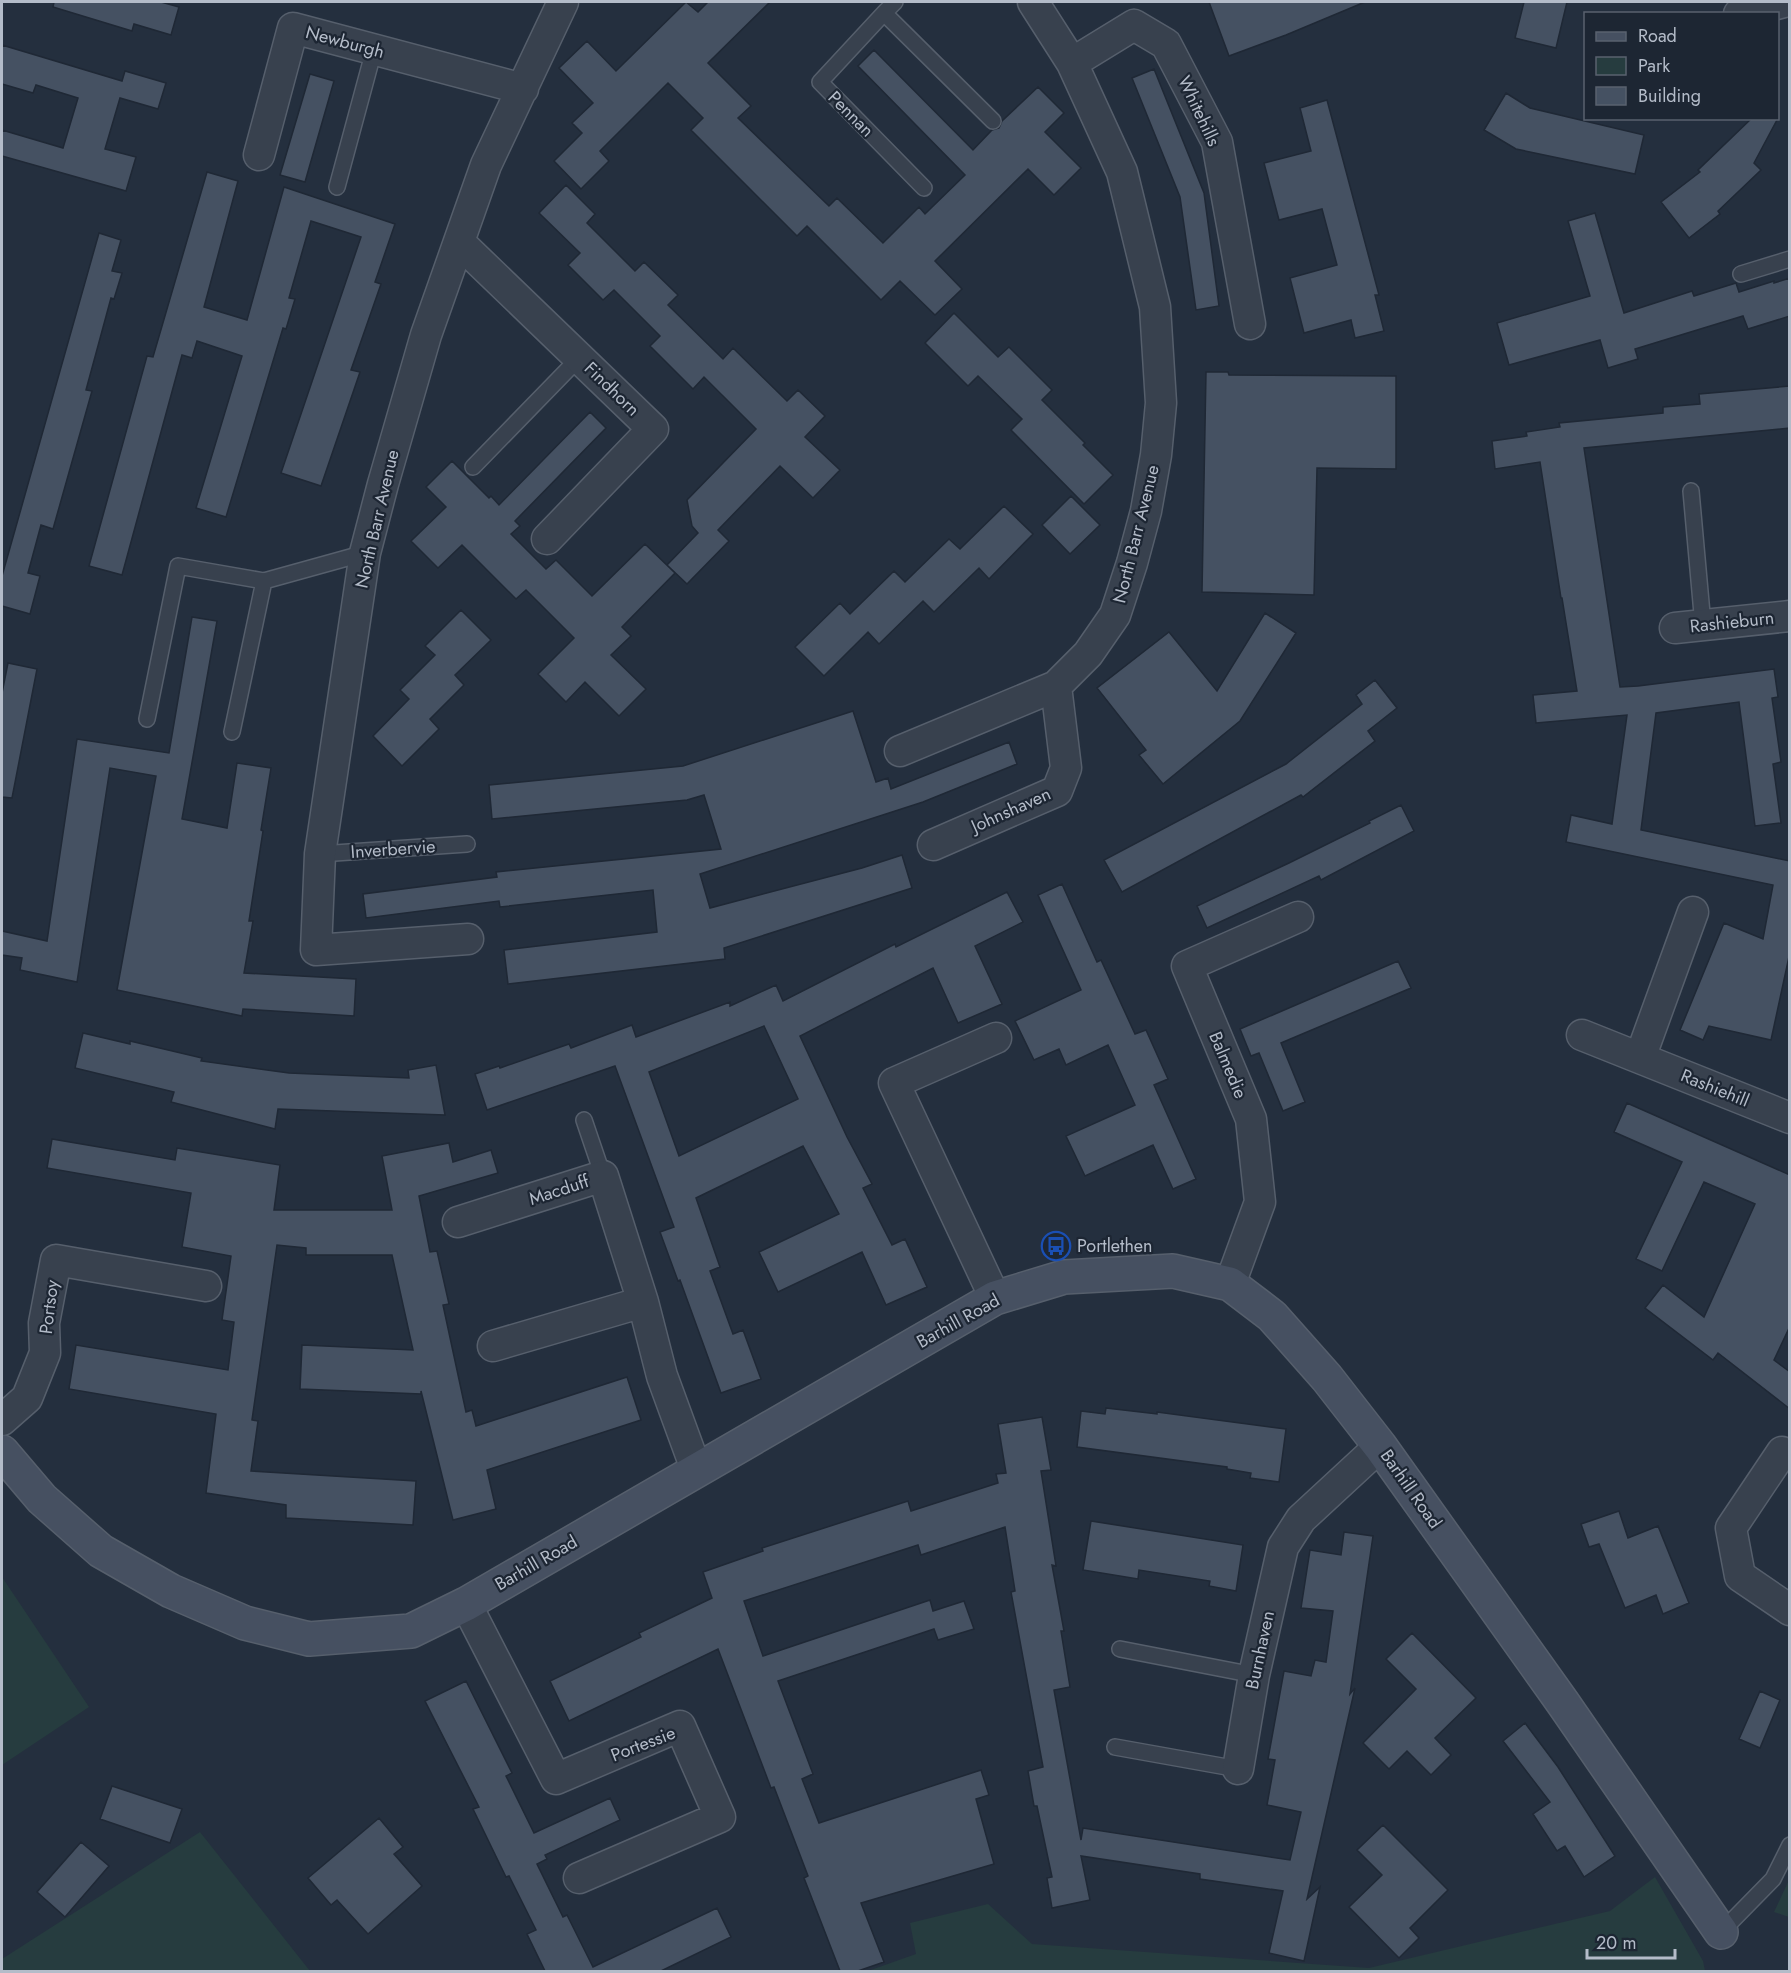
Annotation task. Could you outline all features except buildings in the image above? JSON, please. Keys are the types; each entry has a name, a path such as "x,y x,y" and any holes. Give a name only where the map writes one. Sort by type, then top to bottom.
{"street":[{"name":"North Barr Avenue","path":"468,939 316,950 320,854 365,553 382,484 426,335 486,165 562,2"},
{"name":"North Barr Avenue","path":"900,751 1056,686 1088,654 1115,615 1146,511 1156,455 1161,403 1155,308 1122,172 1072,63 1033,2"},
{"path":"1746,12 1784,2"},
{"name":"Whitehills","path":"1072,63 1134,25 1167,44 1217,142 1250,324"},
{"name":"Newburgh","path":"259,155 293,28 523,89"},
{"name":"Findhorn","path":"460,243 653,429 548,539"},
{"name":"Rashieburn","path":"1689,626 1790,616"},
{"name":"Johnshaven","path":"933,845 1057,792 1066,768 1056,686"},
{"path":"1640,1058 1693,912"},
{"name":"Balmedie","path":"1230,1284 1260,1202 1251,1119 1187,966 1298,917"},
{"name":"Rashiehill","path":"1582,1035 1790,1118"},
{"path":"995,1298 894,1083 996,1038"},
{"name":"Macduff","path":"458,1222 603,1176 643,1302 662,1376 696,1469"},
{"name":"Portsoy","path":"2,1420 27,1398 45,1353 44,1323 56,1260 206,1286"},
{"name":"Barhill Road","path":"2,1452 42,1498 101,1551 171,1591 245,1623 309,1639 411,1631 466,1604 995,1298 1064,1276 1173,1271 1230,1284 1272,1316 1327,1378 1380,1446 1563,1703 1721,1932"},
{"path":"493,1346 643,1302"},
{"name":"Burnhaven","path":"1238,1769 1254,1675 1282,1547 1301,1519 1380,1446"},
{"path":"1782,1452 1731,1528 1740,1576 1790,1610"},
{"name":"Portessie","path":"466,1604 556,1779 680,1726 720,1817 579,1878"}],"lane":[{"name":"Pennan","path":"895,2 820,82 924,188"},
{"path":"884,13 993,121"},
{"path":"337,187 374,50"},
{"path":"1741,274 1790,259"},
{"path":"473,467 580,357"},
{"path":"1689,626 1691,491"},
{"path":"147,719 178,566 264,581 365,553"},
{"path":"232,732 264,581"},
{"name":"Inverbervie","path":"320,854 466,844"},
{"path":"584,1120 603,1176"},
{"path":"1120,1649 1254,1675"},
{"name":"Burnhaven","path":"1115,1747 1238,1769"},
{"path":"1721,1932 1773,1880 1790,1845"}],"green space":[{"path":"2,1577 89,1707 2,1765"},
{"path":"200,1832 310,1971 2,1971 2,1959"},
{"path":"1655,1877 1703,1961 1705,1971 868,1971 916,1954 910,1923 988,1904 1032,1944 1369,1968 1610,1911"},
{"path":"1789,1880 1790,1917 1774,1912"}],"place":[{"name":"Portlethen","path":"1056,1246"}]}
